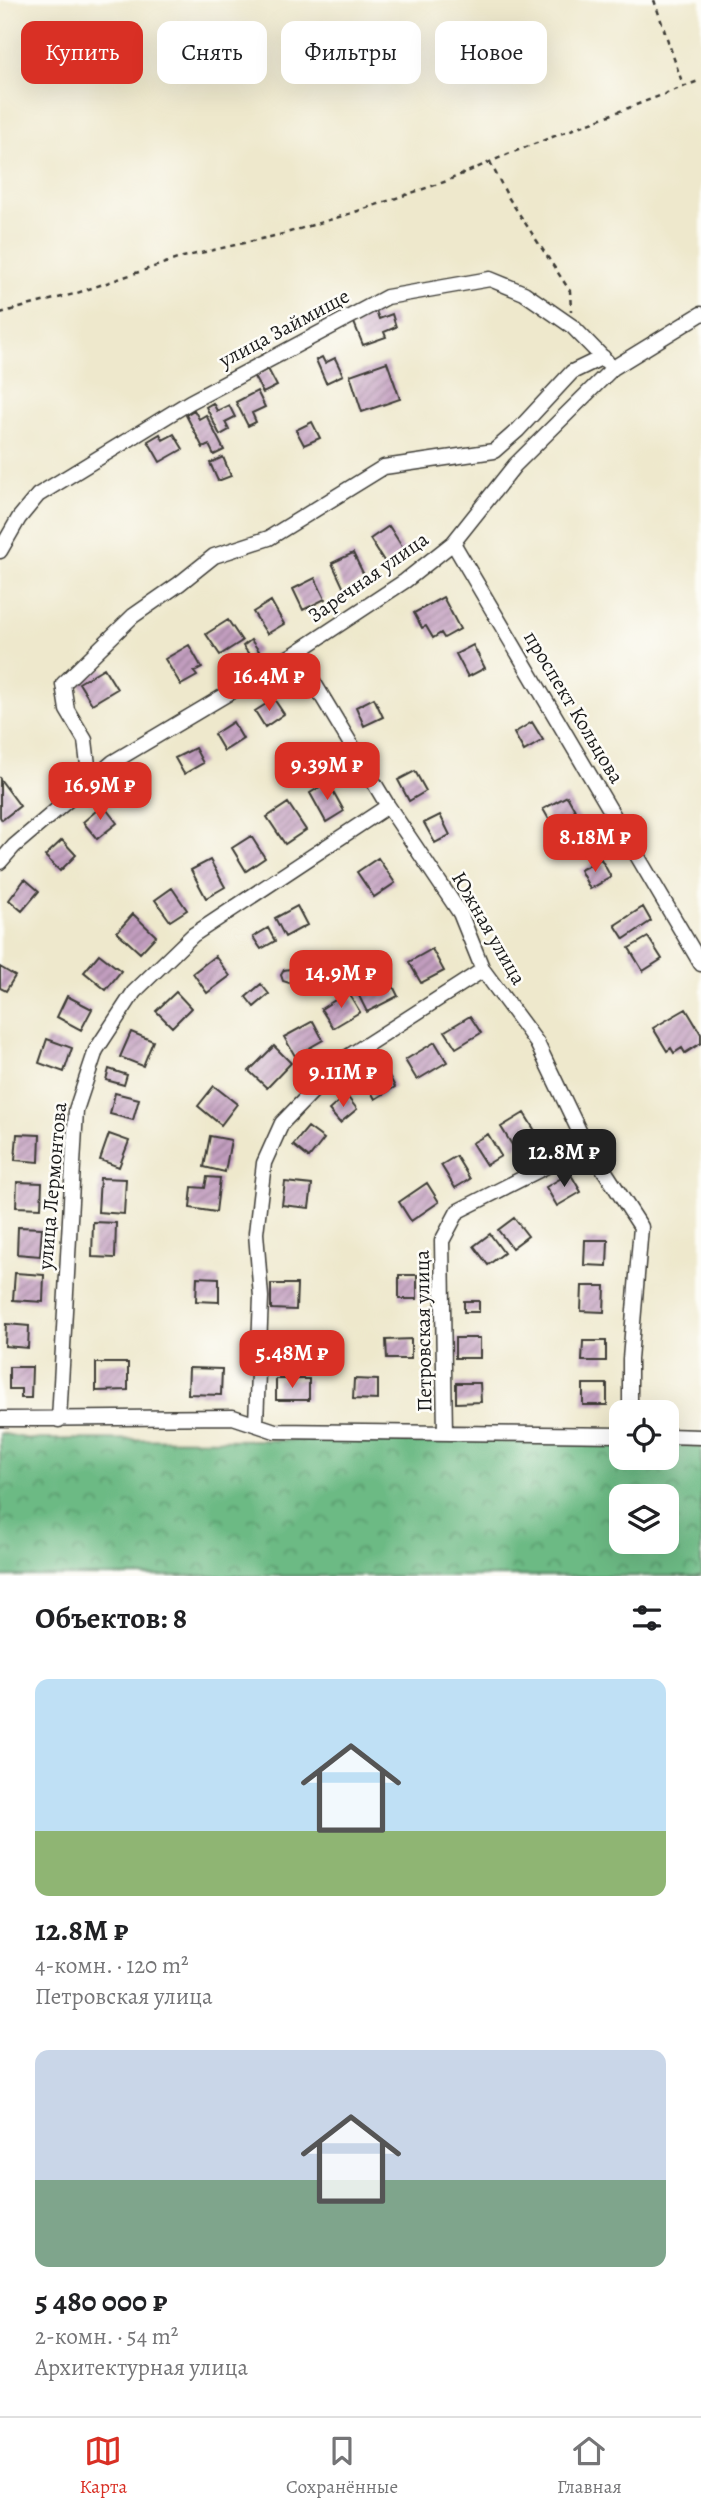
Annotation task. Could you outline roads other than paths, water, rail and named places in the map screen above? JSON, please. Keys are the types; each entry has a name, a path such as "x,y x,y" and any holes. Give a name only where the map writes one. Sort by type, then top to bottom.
{"street":[{"name":"улица Займище","path":"0,551 19,518 38,495 190,402 387,297 491,279 524,293 572,327 608,362"},
{"path":"90,782 85,740 67,710 63,684 133,616 214,556 270,538 384,467 494,451 518,430 572,372 608,362 701,314"},
{"name":"Заречная улица","path":"0,862 14,846 113,762 296,653 405,581 453,543 515,465 608,362"},
{"name":"проспект Кольцова","path":"453,543 701,964"},
{"name":"Южная улица","path":"296,653 388,806 460,913 483,970 537,1043 580,1133 641,1227 630,1359 630,1400"},
{"name":"улица Лермонтова","path":"59,1420 76,1110 96,1050 134,992 193,935 388,806"},
{"path":"256,1423 261,1297 256,1233 264,1163 282,1123 343,1060 483,970"},
{"name":"Петровская улица","path":"445,1433 442,1241 458,1211 553,1163 580,1133"},
{"path":"0,1419 233,1417 275,1431 609,1435"},
{"path":"679,1436 701,1437"}]}
